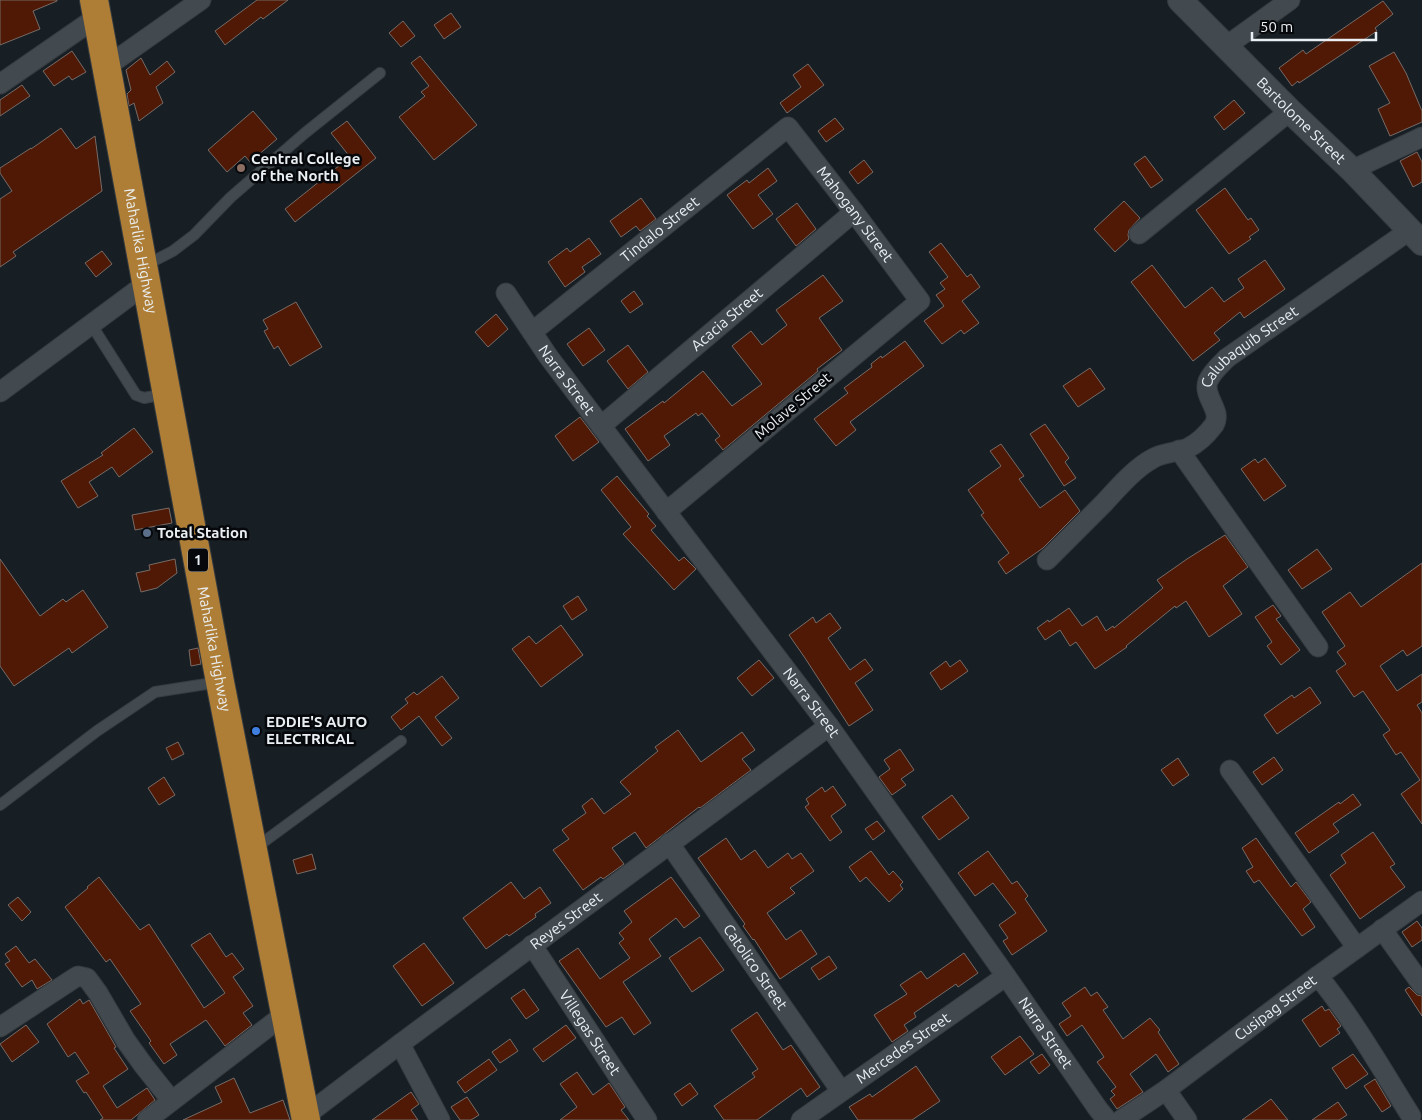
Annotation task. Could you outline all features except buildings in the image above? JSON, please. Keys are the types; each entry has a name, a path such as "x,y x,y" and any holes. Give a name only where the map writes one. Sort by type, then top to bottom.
{"highway":[{"name":"Maharlika Highway","path":"95,9 146,274 220,682 306,1118"}],"street":[{"path":"106,67 201,0"},
{"name":"Bartolome Street","path":"1180,0 1416,236"},
{"path":"1225,47 1290,0"},
{"path":"0,84 95,9"},
{"path":"1139,234 1290,111"},
{"name":"Mahogany Street","path":"788,127 920,301"},
{"name":"Tindalo Street","path":"532,332 788,127"},
{"path":"1352,170 1422,137"},
{"name":"Acacia Street","path":"601,426 854,212"},
{"name":"Calubaquib Street","path":"1047,560 1123,483 1150,460 1156,456 1188,448 1197,442 1215,423 1215,409 1206,388 1208,380 1214,371 1228,358 1416,236"},
{"path":"0,392 91,324 146,274"},
{"name":"Narra Street","path":"506,294 601,426 829,726 1107,1120"},
{"name":"Molave Street","path":"666,512 920,301"},
{"path":"1178,450 1318,647"},
{"name":"Reyes Street","path":"306,1118 400,1044 532,945 829,726"},
{"path":"1230,770 1357,948"},
{"name":"Catolico Street","path":"669,843 841,1091"},
{"name":"Cusipag Street","path":"1126,1117 1166,1090 1422,901"},
{"path":"1382,930 1422,985"},
{"name":"Villegas Street","path":"532,945 646,1120"},
{"path":"0,1028 72,979 78,976 87,978 126,1041 172,1100"},
{"name":"Mercedes Street","path":"801,1120 1006,976"},
{"path":"1318,976 1337,999 1367,1044 1411,1116"},
{"path":"147,1120 285,1014"},
{"path":"400,1044 440,1120"},
{"path":"1166,1090 1187,1120"}],"lane":[{"path":"146,274 194,235 231,197 380,73"},
{"path":"91,324 136,395 144,398 168,394"},
{"path":"0,806 96,731 155,692 220,682"},
{"path":"253,849 401,741"}],"place":[{"name":"Central College of the North","path":"241,168"},
{"name":"Total Station","path":"147,533"},
{"name":"EDDIE'S AUTO ELECTRICAL","path":"256,731"}]}
